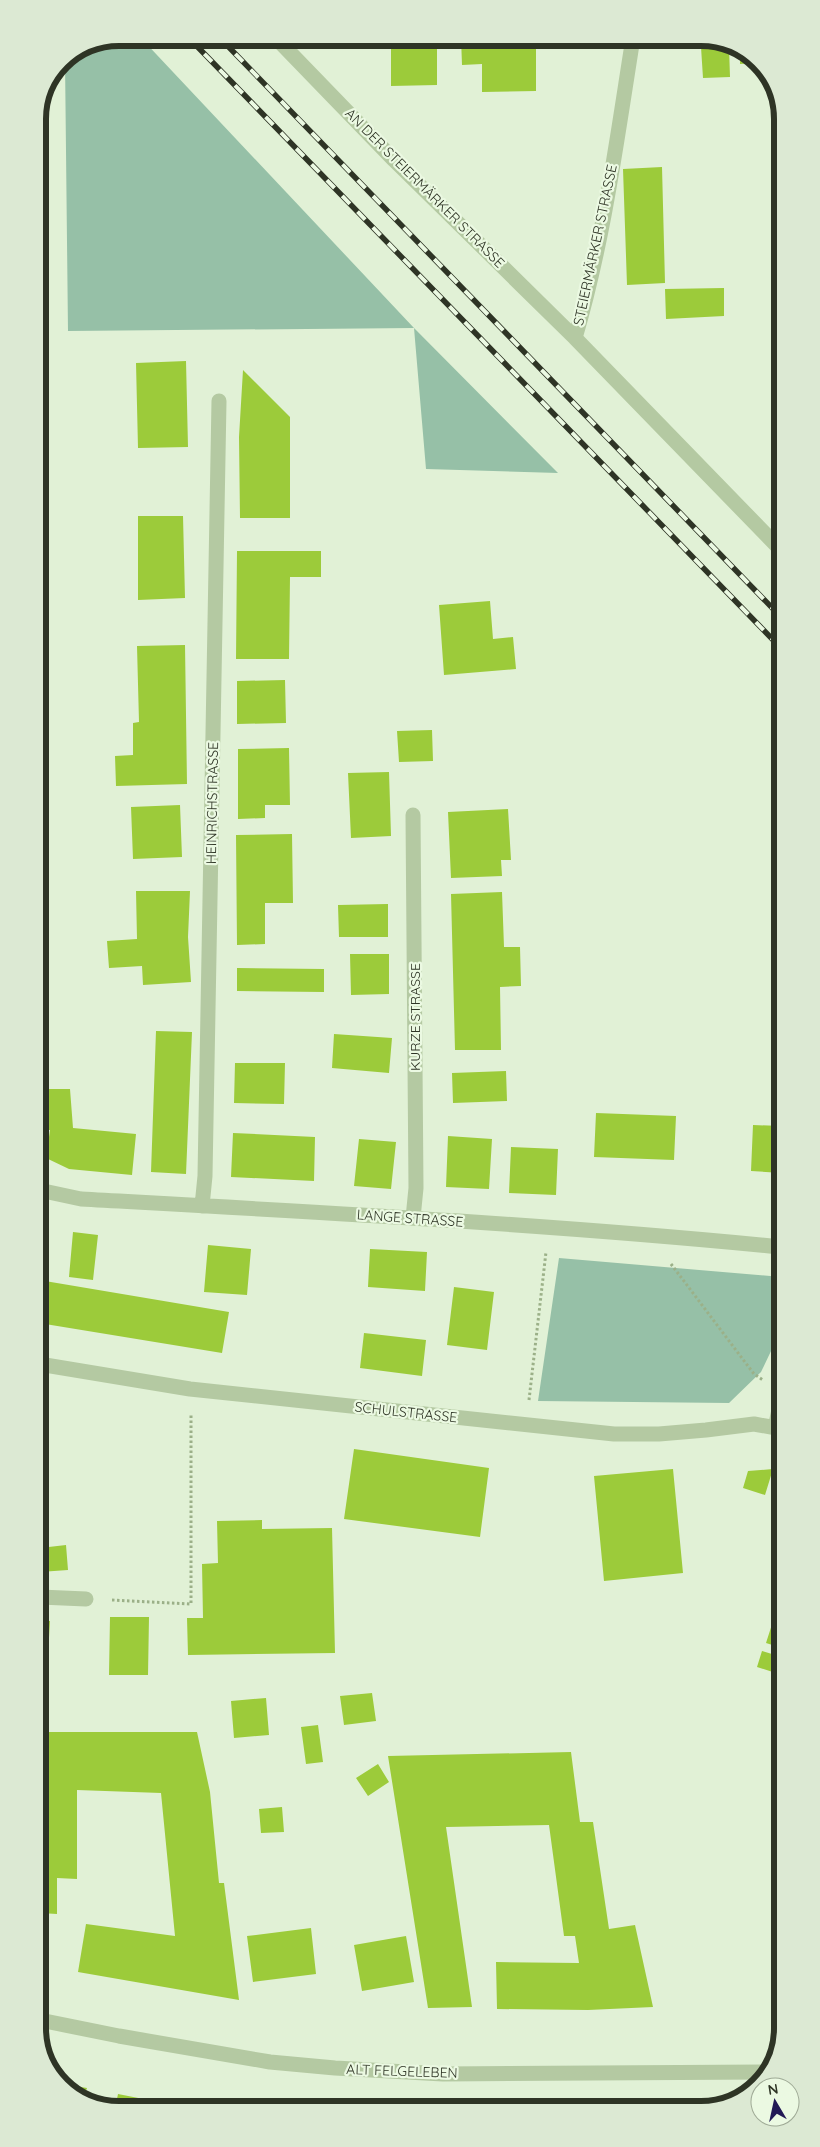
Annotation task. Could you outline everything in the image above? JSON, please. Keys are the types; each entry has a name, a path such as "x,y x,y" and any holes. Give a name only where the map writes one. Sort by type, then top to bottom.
{"street":[{"name":"AN DER STEIERMÄRKER STRASSE","path":"284,46 394,160 575,338"},
{"name":"STEIERMÄRKER STRASSE","path":"632,46 606,206 585,302 575,338 774,543"},
{"name":"HEINRICHSTRASSE","path":"202,1206 205,1166 219,400"},
{"name":"KURZE STRASSE","path":"413,815 416,1178 413,1218"},
{"name":"LANGE STRASSE","path":"46,1192 81,1199 549,1227 774,1245"},
{"name":"SCHULSTRASSE","path":"46,1365 190,1389 614,1434 659,1434 754,1424 774,1427"},
{"path":"46,1597 86,1599"},
{"name":"ALT FELGELEBEN","path":"46,2021 270,2062 354,2070 443,2074 759,2072"}],"path":[{"path":"526,1425 549,1227"},
{"path":"648,1234 754,1374 768,1384"},
{"path":"86,1599 191,1604 190,1389"}],"green space":[{"path":"119,46 149,46 414,328 68,331 65,70 71,64 91,52"},
{"path":"414,328 558,473 426,469"},
{"path":"559,1258 774,1276 774,1345 761,1372 729,1403 538,1401"}],"building":[{"path":"391,46 437,46 437,85 391,86"},
{"path":"461,46 536,46 536,91 482,92 482,64 462,65"},
{"path":"708,46 729,52 730,77 703,78 701,47"},
{"path":"740,58 748,64 740,64"},
{"path":"662,167 665,283 627,285 623,169"},
{"path":"724,288 724,316 666,319 665,289"},
{"path":"186,361 188,447 138,448 136,363"},
{"path":"243,370 290,417 290,518 240,518 239,437"},
{"path":"138,516 183,516 185,598 138,600"},
{"path":"237,551 321,551 321,577 290,577 289,659 236,659"},
{"path":"490,601 493,639 513,637 516,669 444,675 439,605"},
{"path":"185,645 187,784 116,786 115,756 133,755 133,723 139,722 137,646"},
{"path":"285,680 286,723 237,724 237,681"},
{"path":"432,730 433,761 399,762 397,731"},
{"path":"289,748 290,805 265,805 265,818 238,819 238,749"},
{"path":"389,772 391,836 351,838 348,773"},
{"path":"180,805 182,857 133,859 131,807"},
{"path":"508,809 511,860 501,860 502,876 451,878 448,812"},
{"path":"292,834 293,903 265,903 265,944 237,945 236,835"},
{"path":"136,891 190,891 188,937 191,982 143,985 142,966 109,968 107,941 137,939"},
{"path":"502,892 504,947 520,947 521,986 500,987 501,1050 455,1050 451,894"},
{"path":"388,904 388,937 339,937 338,905"},
{"path":"350,954 389,954 389,994 351,995"},
{"path":"237,968 324,969 324,992 237,991"},
{"path":"156,1031 192,1032 186,1174 151,1172"},
{"path":"334,1034 392,1038 389,1073 332,1068"},
{"path":"235,1063 285,1063 284,1104 234,1103"},
{"path":"506,1071 507,1101 453,1103 452,1073"},
{"path":"46,1089 70,1089 73,1128 136,1134 132,1175 69,1169 46,1158 50,1130 46,1130"},
{"path":"596,1113 676,1116 674,1160 594,1157"},
{"path":"753,1125 774,1126 774,1173 751,1171"},
{"path":"233,1133 315,1137 314,1181 231,1177"},
{"path":"448,1136 492,1139 489,1189 446,1187"},
{"path":"359,1139 396,1142 391,1189 354,1186"},
{"path":"511,1147 558,1149 556,1195 509,1193"},
{"path":"73,1232 98,1235 93,1280 69,1277"},
{"path":"208,1245 251,1249 247,1295 204,1292"},
{"path":"370,1249 427,1252 425,1291 368,1287"},
{"path":"46,1281 229,1312 222,1353 46,1324"},
{"path":"454,1287 494,1292 487,1350 447,1345"},
{"path":"364,1333 426,1340 422,1376 360,1368"},
{"path":"354,1449 489,1468 480,1537 344,1519"},
{"path":"673,1469 683,1573 604,1581 594,1476"},
{"path":"773,1469 765,1495 743,1488 748,1471"},
{"path":"262,1520 262,1529 332,1528 335,1653 188,1655 187,1618 203,1618 202,1564 218,1563 217,1521"},
{"path":"66,1545 68,1570 46,1572 46,1547"},
{"path":"110,1617 149,1617 148,1675 109,1675"},
{"path":"774,1618 774,1646 766,1643"},
{"path":"46,1621 50,1621 46,1671"},
{"path":"762,1651 774,1655 774,1672 757,1667"},
{"path":"372,1693 376,1721 344,1725 340,1696"},
{"path":"266,1698 269,1735 234,1738 231,1701"},
{"path":"318,1725 323,1762 306,1764 301,1727"},
{"path":"46,1732 197,1732 210,1792 219,1883 224,1883 239,2000 78,1972 86,1924 175,1936 161,1793 77,1790 77,1879 57,1878 57,1914 46,1913"},
{"path":"571,1752 580,1822 593,1822 609,1929 635,1925 653,2007 588,2010 497,2009 496,1962 579,1963 575,1936 564,1936 549,1825 446,1827 472,2007 428,2008 388,1756"},
{"path":"378,1764 389,1782 368,1796 356,1778"},
{"path":"282,1807 284,1832 261,1833 259,1809"},
{"path":"311,1928 316,1974 253,1982 247,1936"},
{"path":"406,1936 414,1982 362,1991 354,1945"},
{"path":"76,2086 87,2088 86,2092"},
{"path":"118,2094 154,2101 117,2101"}],"railway":[{"path":"197,46 774,641"},
{"path":"228,46 774,610"}]}
